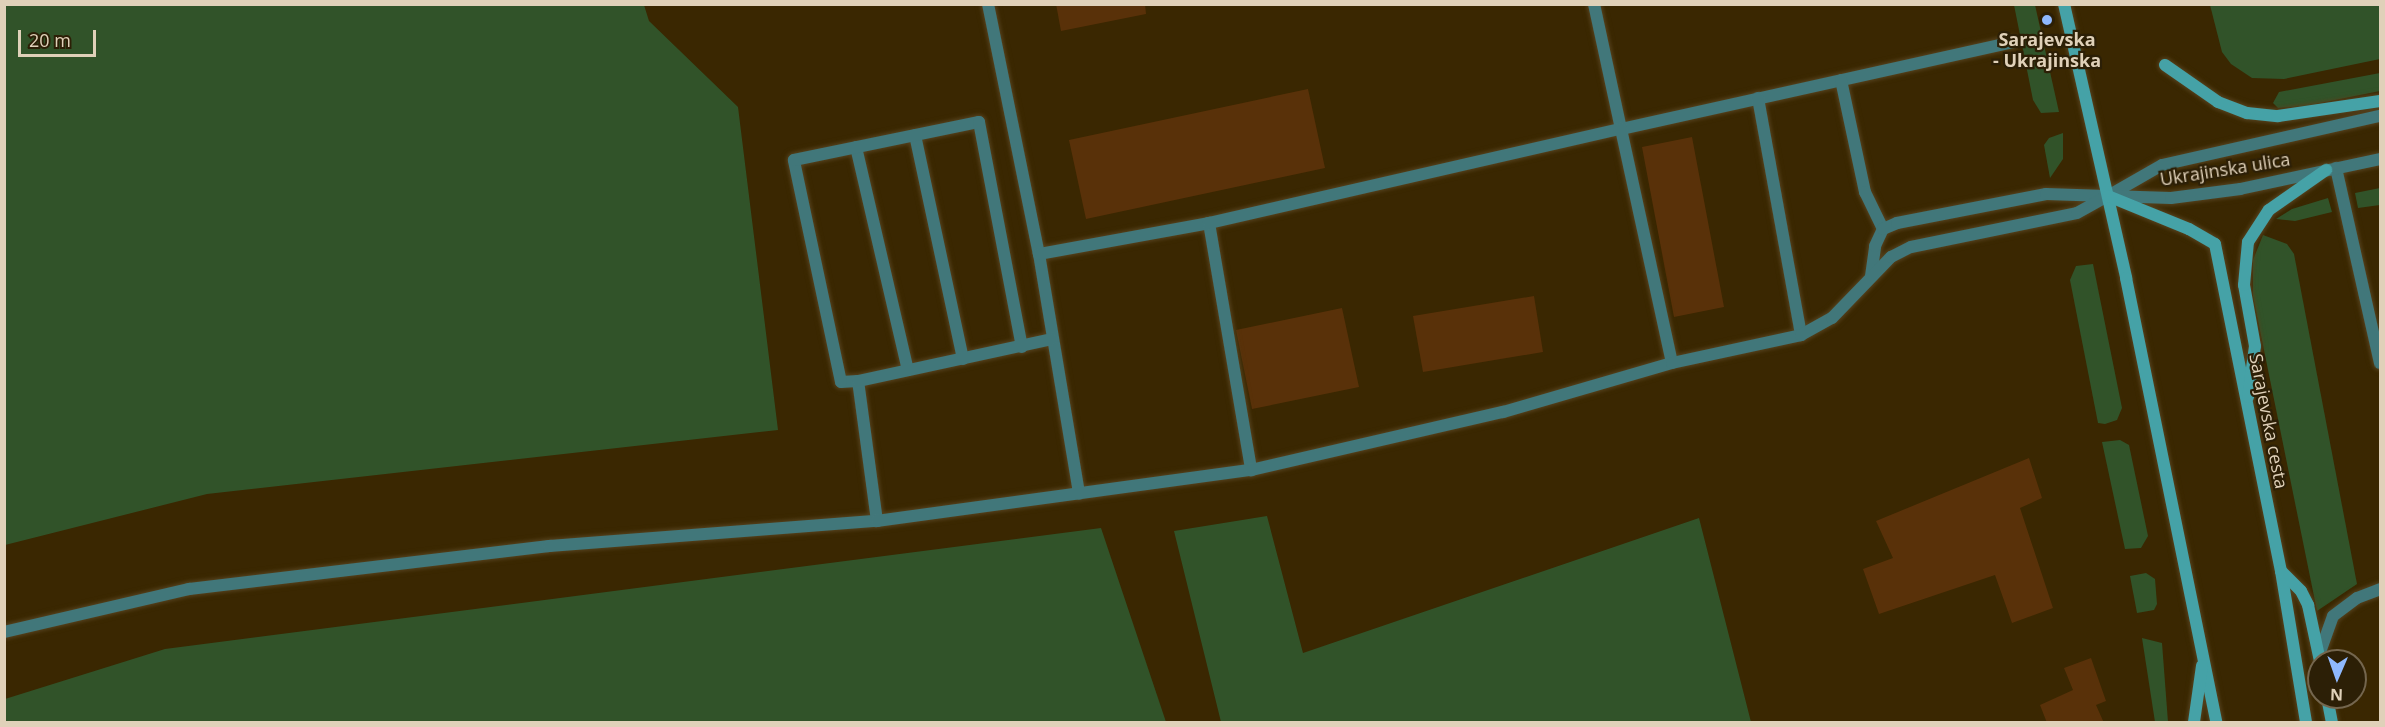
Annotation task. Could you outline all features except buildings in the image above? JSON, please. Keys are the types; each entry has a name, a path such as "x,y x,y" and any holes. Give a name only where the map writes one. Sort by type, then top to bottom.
{"main road":[{"path":"2064,4 2126,278 2216,723"},
{"path":"2165,65 2218,102 2247,113 2278,116 2380,101"},
{"path":"2247,401 2255,363 2244,285 2248,242 2269,210 2331,169"},
{"name":"Sarajevska cesta","path":"2108,196 2189,229 2216,244 2281,571 2306,723"},
{"path":"2281,571 2301,591 2308,605 2317,649"},
{"path":"2194,723 2204,662"}],"street":[{"path":"988,4 1039,254 1079,494"},
{"path":"1594,4 1672,363"},
{"path":"1039,254 1209,223 2012,42"},
{"path":"1841,80 1865,192 1883,229"},
{"path":"1758,98 1800,335"},
{"name":"Ukrajinska ulica","path":"2108,196 2162,165 2380,116"},
{"path":"1022,346 979,122 794,160 841,382 858,381 963,359 1022,346 1052,339"},
{"path":"915,135 963,359"},
{"path":"856,147 908,370"},
{"name":"Ukrajinska ulica","path":"2108,196 2171,198 2380,159"},
{"path":"2331,169 2380,363"},
{"path":"1871,276 1875,246 1883,229 1913,219 2046,194 2108,196"},
{"path":"4,632 201,588 549,546 878,521 1251,470 1503,412 1672,363 1800,335 1832,318 1891,257 1911,247 2077,213 2108,196"},
{"path":"1209,223 1251,470"},
{"path":"858,381 878,521"},
{"path":"2322,649 2333,616 2356,598 2380,589"}],"green space":[{"path":"5,4 644,5 649,21 738,107 778,430 207,494 5,545"},
{"path":"2014,5 2035,5 2059,112 2041,113 2033,100"},
{"path":"2210,5 2380,5 2380,59 2284,79 2252,78 2231,64 2222,52"},
{"path":"2380,73 2380,91 2305,106 2278,108 2273,103 2279,92"},
{"path":"2063,133 2063,159 2050,178 2044,145 2049,138"},
{"path":"2380,188 2380,205 2358,208 2355,193"},
{"path":"2328,198 2332,212 2295,221 2276,219 2292,209"},
{"path":"2263,235 2287,244 2294,254 2357,584 2317,611 2253,296 2253,260"},
{"path":"2093,264 2122,408 2117,420 2105,424 2098,423 2070,280 2076,266"},
{"path":"2120,440 2129,445 2148,536 2141,548 2125,549 2102,442"},
{"path":"1267,516 1303,653 1699,518 1751,722 1221,722 1174,531"},
{"path":"1101,528 1166,722 5,722 5,699 165,649"},
{"path":"2146,573 2155,579 2157,604 2154,610 2137,613 2130,576"},
{"path":"2142,638 2162,643 2168,722 2155,722"}],"place":[{"name":"Sarajevska - Ukrajinska","path":"2047,20"}]}
